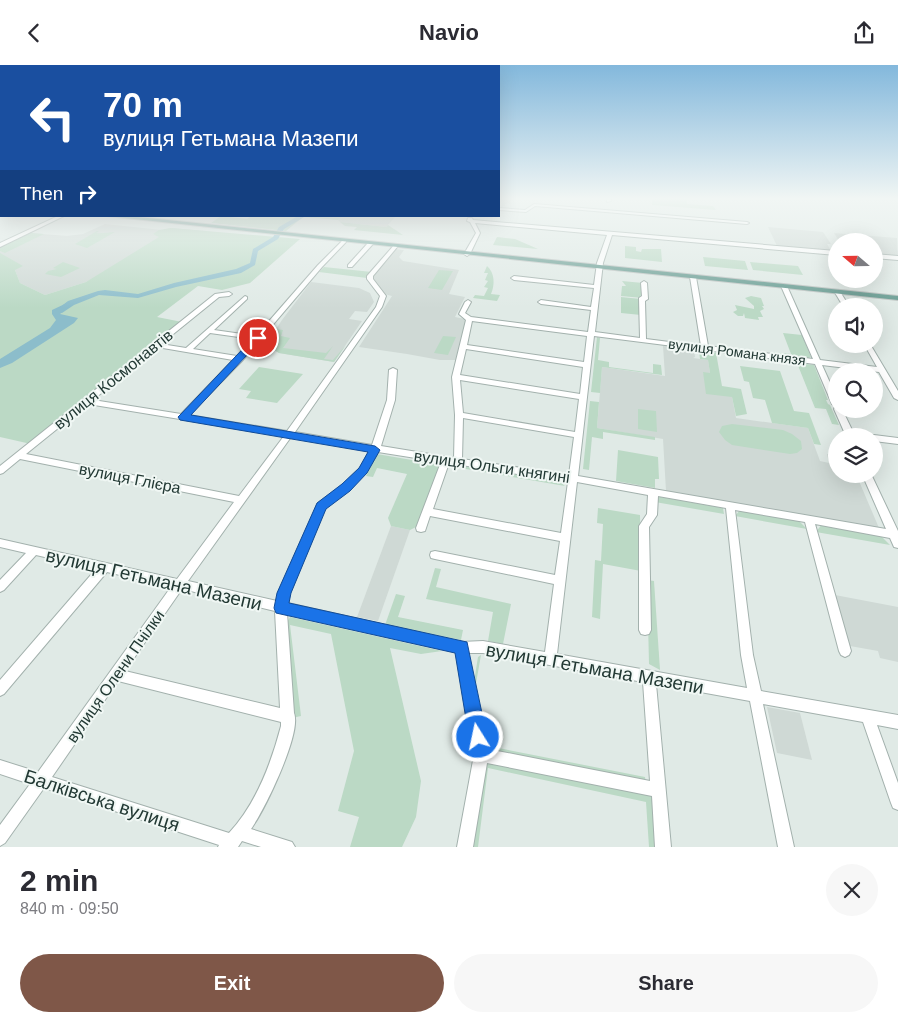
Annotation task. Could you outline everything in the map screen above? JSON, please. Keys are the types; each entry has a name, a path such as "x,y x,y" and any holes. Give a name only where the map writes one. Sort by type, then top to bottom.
{"main road":[{"path":"296,235 898,297"}],"street":[{"path":"0,245 20,235"},
{"path":"467,254 477,235"},
{"path":"550,659 597,287 600,267 609,235"},
{"path":"638,235 828,252"},
{"path":"183,417 239,359 344,241"},
{"path":"350,266 370,244"},
{"name":"вулиця Олени Пчілки","path":"0,838 180,583 288,436 379,307 383,296 370,279 370,276 395,246"},
{"path":"883,257 898,258"},
{"path":"693,277 705,348"},
{"path":"514,278 597,287"},
{"path":"643,341 642,298 645,299 644,283"},
{"path":"784,286 828,385"},
{"path":"837,291 841,298"},
{"name":"вулиця Космонавтів","path":"0,471 217,295 229,294"},
{"name":"вулиця Космонавтів","path":"188,350 245,298"},
{"path":"468,303 462,314 469,319 591,334"},
{"path":"541,303 594,309"},
{"path":"458,462 456,377 469,319"},
{"path":"210,331 258,338"},
{"name":"вулиця Романа князя","path":"591,334 828,363"},
{"path":"155,345 239,359"},
{"path":"464,347 587,365"},
{"path":"232,841 252,818 260,803 284,742 289,717 281,608 284,593 321,506 346,487 363,470 375,450 391,400 393,370"},
{"path":"883,372 898,398"},
{"path":"456,377 583,397"},
{"name":"вулиця Ольги княгині","path":"85,401 375,450 565,479 573,477 809,519 897,538"},
{"path":"458,415 578,435"},
{"path":"883,439 898,441"},
{"name":"вулиця Глієра","path":"19,456 240,501"},
{"path":"421,528 446,461"},
{"path":"871,483 897,538"},
{"path":"645,630 644,526 652,515 653,492"},
{"path":"730,505 747,655 786,847"},
{"path":"427,512 565,539"},
{"path":"809,519 845,651"},
{"name":"вулиця Гетьмана Мазепи","path":"0,543 462,648 483,647 898,722"},
{"path":"0,587 34,551"},
{"path":"436,555 560,581"},
{"path":"0,690 105,566"},
{"path":"462,648 481,755 465,847"},
{"path":"116,675 289,717"},
{"path":"649,677 663,847"},
{"path":"868,717 898,803"},
{"path":"481,755 659,790"},
{"name":"Балківська вулиця","path":"0,767 232,841 287,847"}],"shaded area":[{"path":"25,235 195,235 86,282 45,295 20,283 15,270 0,257 0,247"},
{"path":"772,235 825,235 828,240 828,251 777,246"},
{"path":"883,237 897,238 898,258 883,256"},
{"path":"394,249 404,250 399,257 403,261 459,270 449,294 465,297 455,317 465,319 465,333 457,360 440,360 359,347 392,296 384,294 372,279"},
{"path":"311,282 359,288 370,293 374,302 367,312 355,311 349,319 362,321 334,362 279,353 271,348 276,329"},
{"path":"663,346 694,349 695,357 693,358 708,360 710,373 703,373 732,397 736,418 808,428 820,461 828,463 828,483 860,483 879,528 666,491 663,439 597,428 602,367 665,376"},
{"path":"391,526 410,530 378,621 357,617"},
{"path":"835,595 898,607 898,662 880,658 878,651 850,646"},
{"path":"767,707 800,713 812,760 777,753"}],"green space":[{"path":"25,235 41,235 5,253 0,251 0,247"},
{"path":"89,235 109,235 87,248 75,244"},
{"path":"156,235 259,235 300,239 250,283 222,290 198,286 157,317 182,322 31,444 0,437 0,253 23,266 15,270 20,283 45,295 86,282 159,237"},
{"path":"497,237 515,239 538,249 493,245"},
{"path":"625,246 636,247 636,251 641,252 642,249 661,249 662,262 625,258"},
{"path":"703,257 745,261 748,270 705,266"},
{"path":"63,262 80,268 61,277 45,274 48,271 57,269 53,268"},
{"path":"750,262 798,266 803,275 753,270"},
{"path":"487,266 492,272 494,279 491,294 500,295 497,301 473,298 475,295 484,296 488,288 484,287 488,281 485,280 488,273 484,273"},
{"path":"324,267 372,272 367,278 319,272"},
{"path":"439,270 453,271 442,290 428,288"},
{"path":"622,281 643,283 643,298 621,296 622,286 626,286"},
{"path":"751,296 761,298 764,306 762,306 764,309 760,311 763,317 758,317 759,320 745,318 744,313 743,316 738,316 733,312 737,310 735,305 754,309 754,306 745,298"},
{"path":"621,297 641,299 641,315 621,313"},
{"path":"276,329 283,330 281,336 290,338 283,348 326,353 333,346 324,359 333,360 346,345 334,362 279,353 271,348"},
{"path":"783,333 802,335 811,357 770,354 770,352 791,354"},
{"path":"443,336 456,337 448,355 434,353"},
{"path":"597,337 600,338 598,360 609,362 609,367 653,373 653,364 661,365 662,375 602,367 600,393 591,392"},
{"path":"699,351 716,353 722,386 741,389 747,414 736,416 732,397 706,394 703,372 710,373 708,360 700,359"},
{"path":"797,363 814,365 828,400 826,400 828,414 826,409 815,408"},
{"path":"740,366 780,371 794,411 809,413 821,445 814,444 808,428 772,423 765,400 753,398 749,382 744,381"},
{"path":"259,367 303,374 277,403 246,398 251,391 239,389"},
{"path":"590,401 599,402 597,428 655,437 655,440 603,432 603,439 592,437 589,470 583,469"},
{"path":"638,409 656,411 657,432 638,429"},
{"path":"830,418 836,418 839,425 832,424"},
{"path":"732,424 783,430 801,441 802,449 797,453 790,454 732,445 719,432 722,426"},
{"path":"618,450 658,457 659,479 655,479 655,488 616,481"},
{"path":"377,454 441,465 418,526 410,530 391,526 388,518 407,474 377,468 373,477 366,476"},
{"path":"455,465 559,481 565,486 448,466"},
{"path":"655,496 723,508 724,514 655,502"},
{"path":"598,508 640,515 641,571 603,564 600,619 592,617 595,560 601,561 603,524 597,523"},
{"path":"740,510 798,520 807,529 735,516"},
{"path":"822,524 879,534 890,545 816,532"},
{"path":"435,568 441,569 436,587 511,604 503,644 488,641 493,612 426,599"},
{"path":"647,580 654,581 660,670 649,664"},
{"path":"396,594 405,596 398,617 463,630 461,640 385,625"},
{"path":"290,617 442,651 421,654 390,648 421,781 416,817 402,847 350,847 359,817 338,811 354,751 331,634 290,625 301,716 292,718 286,624"},
{"path":"481,655 475,689 488,746 645,777 646,784 485,753 473,688 478,657"},
{"path":"485,759 655,793 659,847 649,847 646,802 488,768 478,847 470,847"}],"water":[{"path":"69,302 72,304 60,314 78,318 74,323 12,363 0,368 0,359 50,328 56,320 52,310"}],"waterway":[{"path":"59,311 71,303 98,293 105,292 138,296 174,285 238,271 253,264 255,250 277,235"}],"route":[{"path":"258,338 183,417 375,450 363,470 346,487 321,506 284,593 281,608 462,648 478,737"}]}
